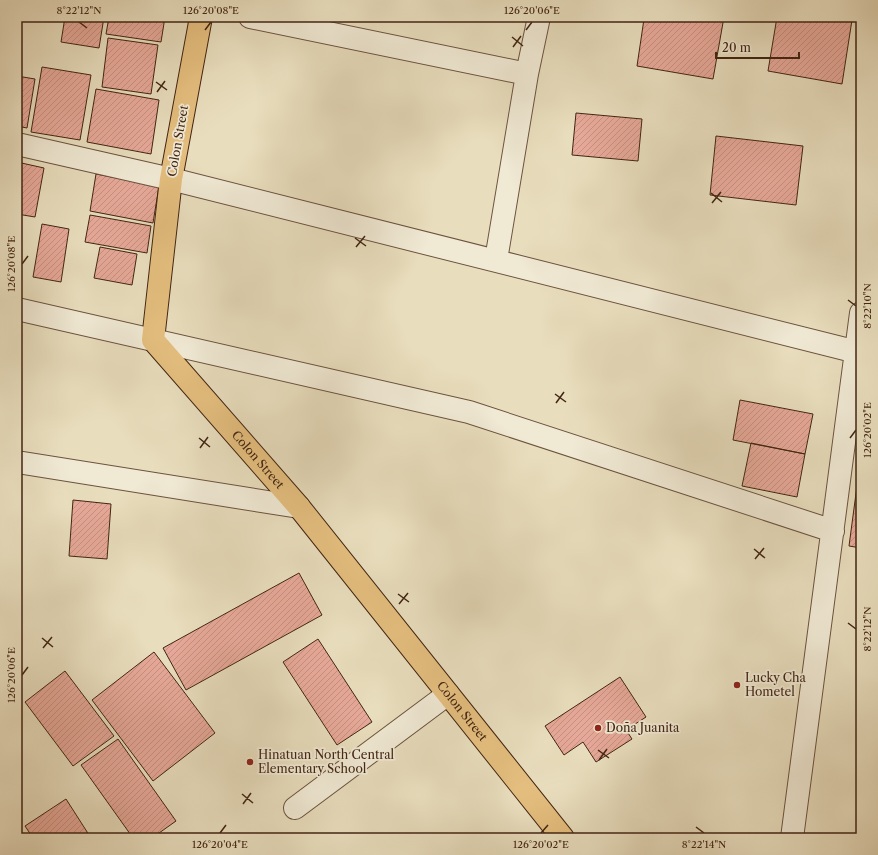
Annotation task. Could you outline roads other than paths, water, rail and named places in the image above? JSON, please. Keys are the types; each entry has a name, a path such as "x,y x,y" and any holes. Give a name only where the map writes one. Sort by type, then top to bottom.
{"main road":[{"name":"Colon Street","path":"201,17 171,179 154,340 299,507 448,694 557,836"}],"street":[{"path":"250,17 527,74"},
{"path":"496,260 527,74 539,17"},
{"path":"17,144 171,179 858,352"},
{"path":"17,310 469,412 833,531"},
{"path":"792,838 858,352 861,313"},
{"path":"17,462 299,507"},
{"path":"295,808 448,694"}],"place":[{"name":"Lucky Cha Hometel","path":"737,685"},
{"name":"Doña Juanita","path":"598,728"},
{"name":"Hinatuan North Central Elementary School","path":"250,762"}]}
